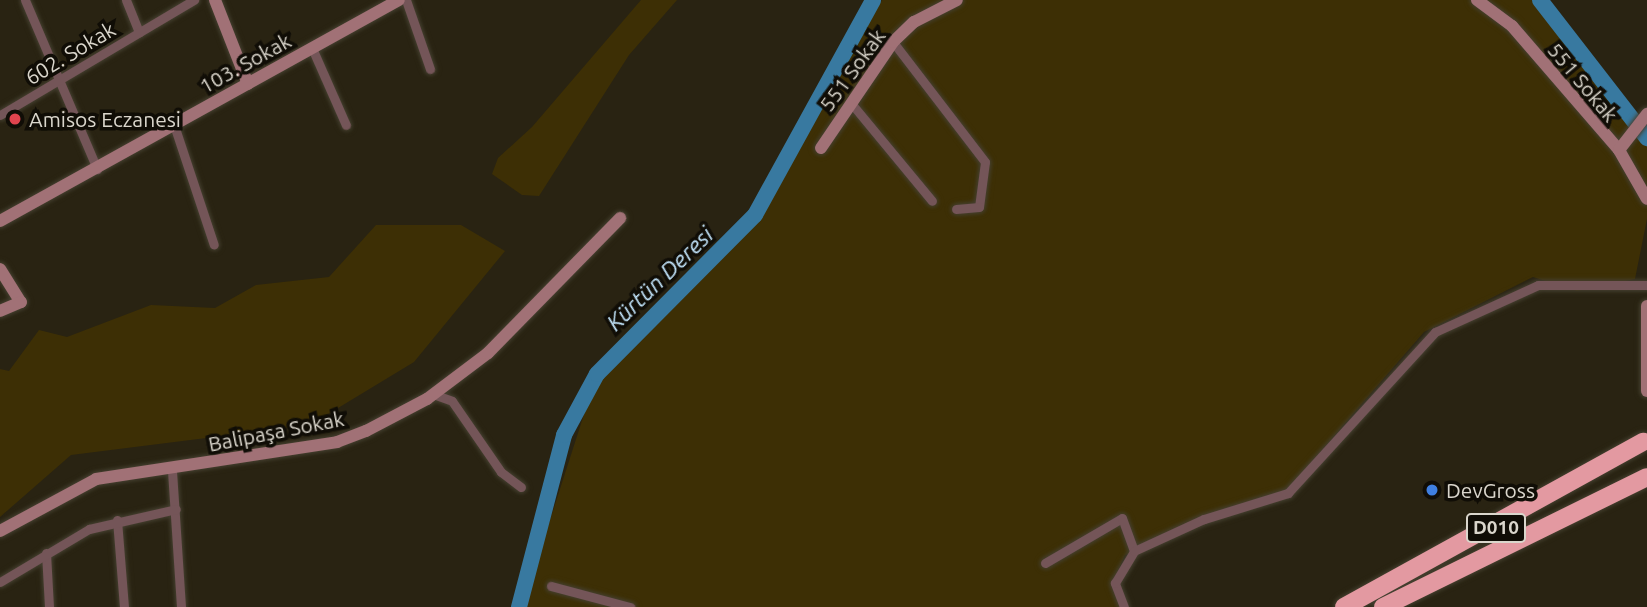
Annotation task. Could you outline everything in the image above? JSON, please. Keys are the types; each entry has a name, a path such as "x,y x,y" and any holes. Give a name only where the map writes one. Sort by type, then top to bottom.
{"highway":[{"name":"D010","path":"1344,607 1645,441 1647,462"},
{"name":"D010","path":"1383,607 1647,477"}],"street":[{"path":"25,0 97,169"},
{"path":"126,0 139,32"},
{"name":"602. Sokak","path":"0,115 194,0"},
{"path":"215,0 248,84"},
{"name":"103. Sokak","path":"0,221 399,0"},
{"path":"405,0 430,69"},
{"name":"551 Sokak","path":"821,148 893,42 914,22 957,0"},
{"name":"551 Sokak","path":"1477,0 1512,26 1619,150 1647,199"},
{"path":"893,42 985,162 979,207 956,209"},
{"path":"312,47 346,125"},
{"path":"851,103 932,201"},
{"path":"1619,150 1647,114"},
{"path":"174,125 214,245"},
{"name":"Balipaşa Sokak","path":"0,531 84,483 172,471 337,442 433,394 514,328 620,218"},
{"path":"0,269 21,302 0,312"},
{"path":"1124,607 1115,583 1134,551 1204,519 1288,493 1426,339 1461,317 1538,285 1647,285"},
{"path":"1647,306 1647,391"},
{"path":"433,394 452,401 501,471 521,487"},
{"path":"172,471 181,607"},
{"path":"0,582 46,553 117,520 176,509"},
{"path":"1045,563 1122,518 1134,551"},
{"path":"117,520 124,607"},
{"path":"46,553 49,607"},
{"path":"551,586 630,607"}],"shaded area":[{"path":"641,0 677,0 629,55 539,196 522,195 492,174 498,158 532,127"},
{"path":"882,0 1539,0 1647,139 1647,219 1635,279 1577,291 1533,277 1424,332 1287,490 1125,555 1112,583 1121,607 522,607 597,374 755,215"},
{"path":"376,225 461,225 505,251 414,362 310,425 71,455 0,517 0,369 9,371 39,330 67,337 151,305 215,308 256,285 329,277"}],"waterway":[{"name":"Kürtün Deresi","path":"519,607 564,435 597,374 755,215 873,0"},
{"name":"Kürtün Deresi","path":"1540,0 1647,138"}],"place":[{"name":"Amisos Eczanesi","path":"15,119"},
{"name":"DevGross","path":"1432,490"}]}
